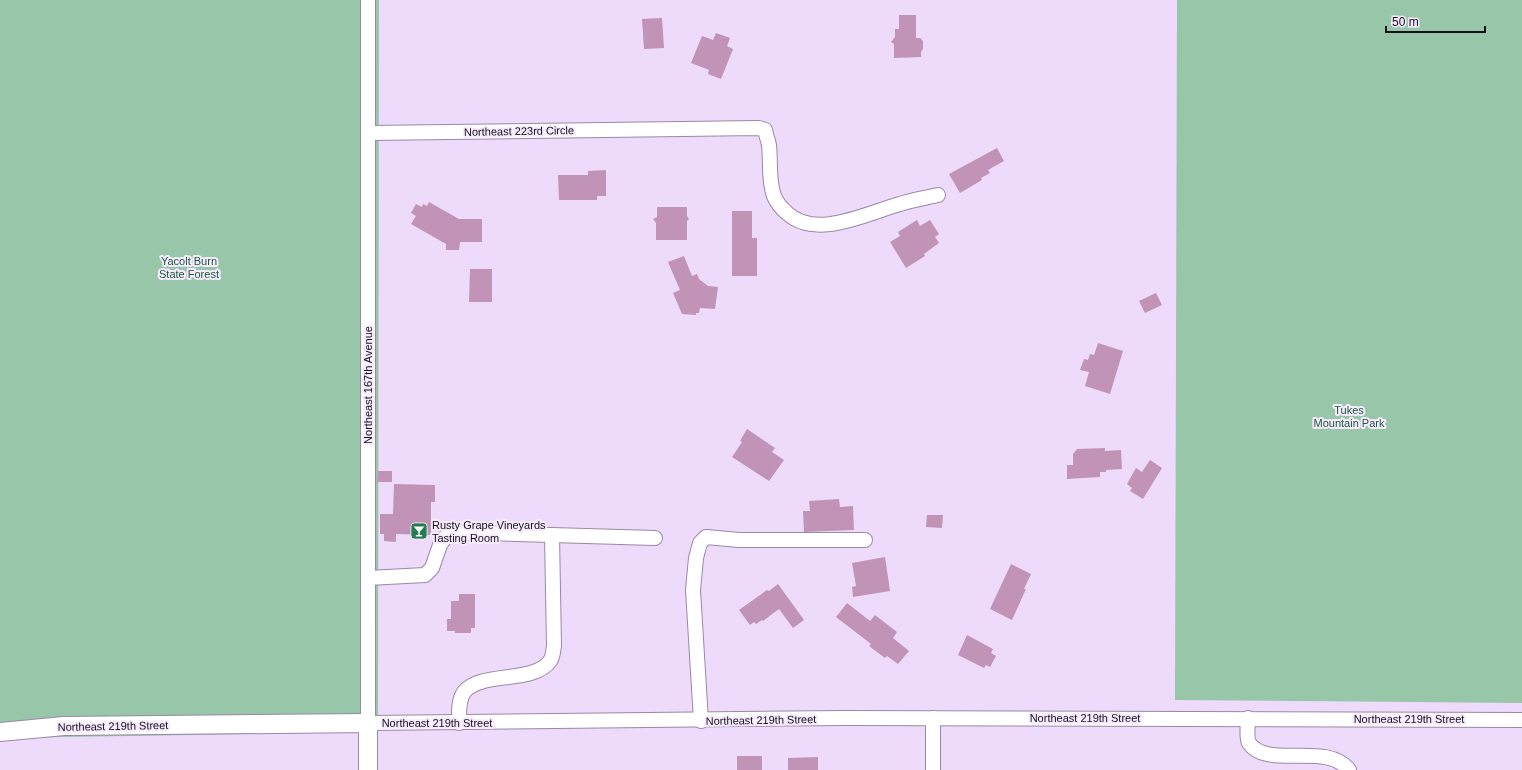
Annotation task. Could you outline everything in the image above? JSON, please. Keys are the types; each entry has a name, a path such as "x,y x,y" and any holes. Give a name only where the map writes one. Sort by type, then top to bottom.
{"main road":[{"name":"Northeast 219th Street","path":"0,732 64,726 368,723"},
{"name":"Northeast 167th Avenue","path":"368,723 368,770"}],"street":[{"name":"Northeast 167th Avenue","path":"368,0 368,723"},
{"name":"Northeast 223rd Circle","path":"368,134 669,128 759,128 765,130 769,144 770,177 774,196 780,207 792,218 805,224 824,225 846,221 900,204 938,195"},
{"path":"368,578 425,575 432,568 440,545 449,532 656,538"},
{"path":"459,723 461,699 470,687 479,683 534,673 550,662 554,646 552,535"},
{"path":"701,721 693,590 696,558 700,543 706,536 739,540 864,540"},
{"path":"932,718 933,770"},
{"name":"Northeast 219th Street","path":"368,723 932,718 1522,720"},
{"path":"1248,718 1249,742 1257,754 1270,760 1334,760 1350,770"}],"green space":[{"name":"Yacolt Burn State Forest","path":"0,0 379,0 378,732 0,738"},
{"name":"Tukes Mountain Park","path":"1177,0 1522,0 1522,703 1175,700"}],"building":[{"path":"899,15 916,15 916,38 920,38 923,41 921,57 894,58 894,44 891,42 895,37 895,29 899,29"},
{"path":"662,18 664,48 644,49 642,19"},
{"path":"716,33 730,38 727,46 733,49 721,79 708,74 709,70 691,63 702,36 713,40"},
{"path":"997,148 1004,161 988,170 990,173 981,178 982,180 960,193 949,174"},
{"path":"606,170 606,196 597,196 597,200 559,200 558,175 588,175 588,171"},
{"path":"429,202 459,219 482,219 482,242 460,242 459,250 446,250 446,244 411,224 416,216 411,213 416,204 422,207 423,204 427,206"},
{"path":"657,207 687,207 687,216 689,219 687,221 687,240 656,240 656,223 653,219 657,217"},
{"path":"732,211 752,211 752,238 757,238 757,276 732,276"},
{"path":"917,220 920,226 930,220 939,234 935,237 939,243 924,254 925,256 906,268 890,242 900,236 898,232"},
{"path":"684,256 692,276 697,274 699,279 708,286 718,287 715,309 700,308 699,313 696,313 696,315 682,314 673,293 680,290 668,262"},
{"path":"470,269 492,269 492,302 469,302"},
{"path":"1156,293 1162,305 1145,313 1139,301"},
{"path":"1098,343 1123,351 1110,394 1085,386 1089,372 1080,370 1084,359 1088,360 1090,354 1094,355"},
{"path":"747,429 775,448 772,452 784,460 769,481 732,457 742,442 740,441"},
{"path":"1105,448 1105,451 1121,450 1122,469 1100,472 1100,477 1067,479 1067,465 1073,465 1073,454 1077,449"},
{"path":"1150,460 1162,468 1143,499 1130,491 1132,488 1127,484 1136,468 1142,472"},
{"path":"378,471 392,471 392,482 377,482"},
{"path":"394,484 435,485 435,502 431,502 431,535 396,534 396,542 384,541 384,534 380,534 380,514 393,514"},
{"path":"839,499 840,507 853,506 854,530 804,532 803,511 810,511 809,501"},
{"path":"927,515 943,515 942,528 926,527"},
{"path":"885,557 890,591 853,597 852,587 856,586 852,563"},
{"path":"1011,564 1031,574 1012,620 990,609"},
{"path":"778,584 804,620 793,628 779,609 763,621 762,620 756,624 754,622 750,625 739,610"},
{"path":"459,594 475,594 475,628 471,628 471,633 455,633 455,631 447,631 447,619 451,619 451,601 459,601"},
{"path":"847,603 870,621 875,615 897,632 893,638 909,651 898,664 887,656 885,658 869,646 871,644 836,617"},
{"path":"967,635 993,649 991,653 996,656 990,667 986,665 984,668 958,655"},
{"path":"737,756 762,756 762,770 737,770"},
{"path":"818,757 818,770 788,770 788,758"}],"place":[{"name":"Rusty Grape Vineyards Tasting Room","path":"419,531"}]}
